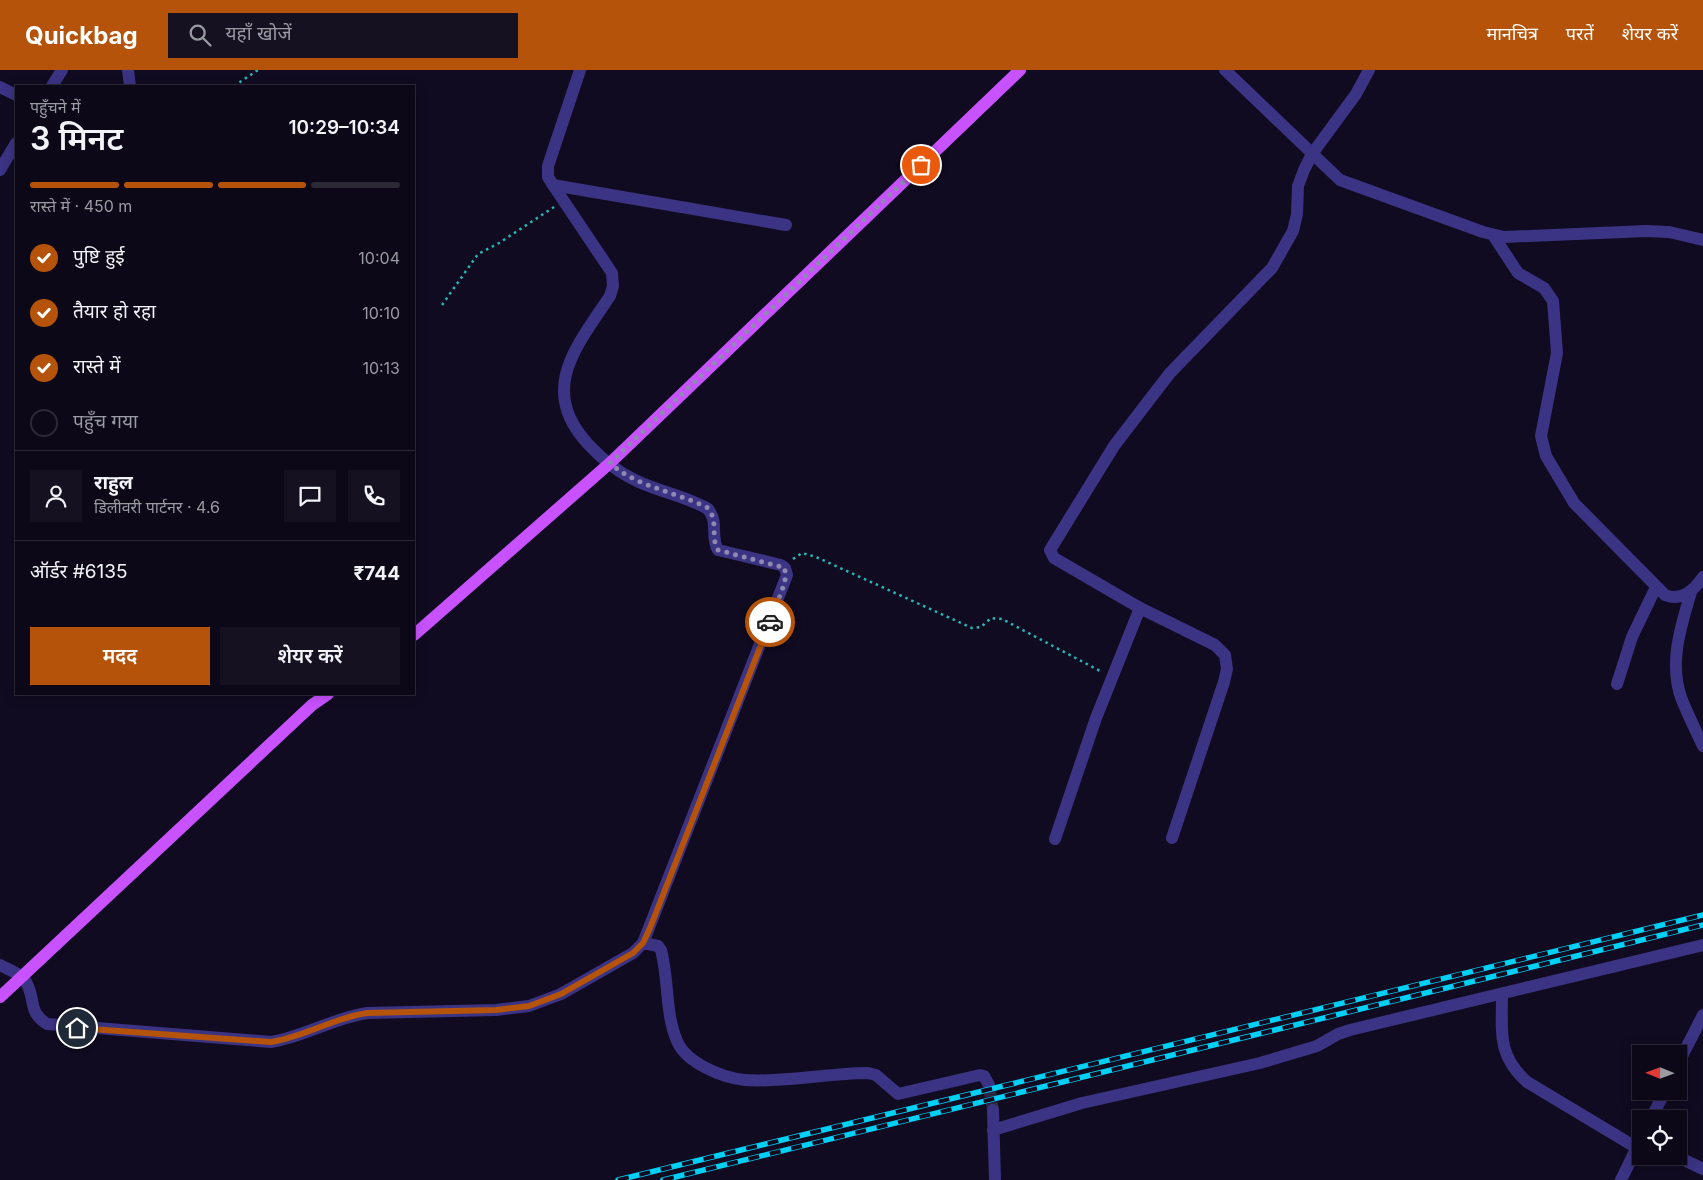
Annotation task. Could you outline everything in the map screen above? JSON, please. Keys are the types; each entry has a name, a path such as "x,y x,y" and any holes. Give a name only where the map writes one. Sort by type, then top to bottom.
{"main road":[{"path":"415,634 610,463 1020,70"},
{"path":"0,997 312,705 327,695"}],"street":[{"path":"53,85 62,70"},
{"path":"128,70 130,85"},
{"path":"0,965 23,977 28,986 32,1008 37,1018 47,1024 271,1042 289,1039 348,1017 367,1013 496,1010 529,1006 561,994 633,953 643,943 785,582 785,568 718,550 715,545 713,515 708,508 622,474 576,430 567,413 563,398 564,380 570,364 610,296 613,286 612,273 548,177 548,166 580,70"},
{"path":"1224,70 1340,180 1493,235 1646,231 1668,232 1703,240"},
{"path":"1172,838 1224,682 1227,663 1225,655 1214,645 1140,608 1054,558 1050,553 1051,548 1114,446 1164,380 1272,268 1293,230 1297,214 1298,186 1312,154 1356,94 1369,70"},
{"path":"0,87 15,94"},
{"path":"0,170 15,145"},
{"path":"553,185 786,225"},
{"path":"1493,235 1518,273 1544,288 1553,301 1557,353 1541,436 1546,456 1574,503 1656,587 1670,597 1676,598 1690,592 1703,577"},
{"path":"1617,684 1635,630 1656,587"},
{"path":"1690,592 1682,623 1676,667 1681,698 1703,746"},
{"path":"1055,839 1112,678 1140,608"},
{"path":"643,943 658,946 661,950 672,1024 678,1043 689,1056 703,1065 728,1076 756,1080 868,1073 876,1075 898,1094 980,1075 984,1076 988,1085"},
{"path":"994,1130 1082,1103 1260,1063 1317,1046 1338,1034 1350,1030 1502,995 1703,945"},
{"path":"1502,995 1501,1041 1507,1058 1516,1071 1527,1082 1632,1138"},
{"path":"1688,1045 1703,1015"},
{"path":"993,1110 995,1180"},
{"path":"1621,1180 1632,1158"},
{"path":"1687,1161 1703,1169"}],"path":[{"path":"236,85 258,70"},
{"path":"442,305 478,254 499,243 564,200"},
{"path":"785,568 797,555 808,554 966,626 981,627 991,618 996,617 1112,678"}],"tunnel":[{"path":"989,1085 993,1110"}],"railway":[{"path":"618,1180 1703,915"},
{"path":"663,1180 1703,925"}],"way so far":[{"path":"770,622 787,575 785,568 781,565 727,554 718,550 715,545 713,515 708,508 636,481 622,474 610,463 921,165"}],"route":[{"path":"77,1028 271,1042 295,1037 354,1015 367,1013 496,1010 529,1006 561,994 633,953 643,943 650,928 770,622"}]}
